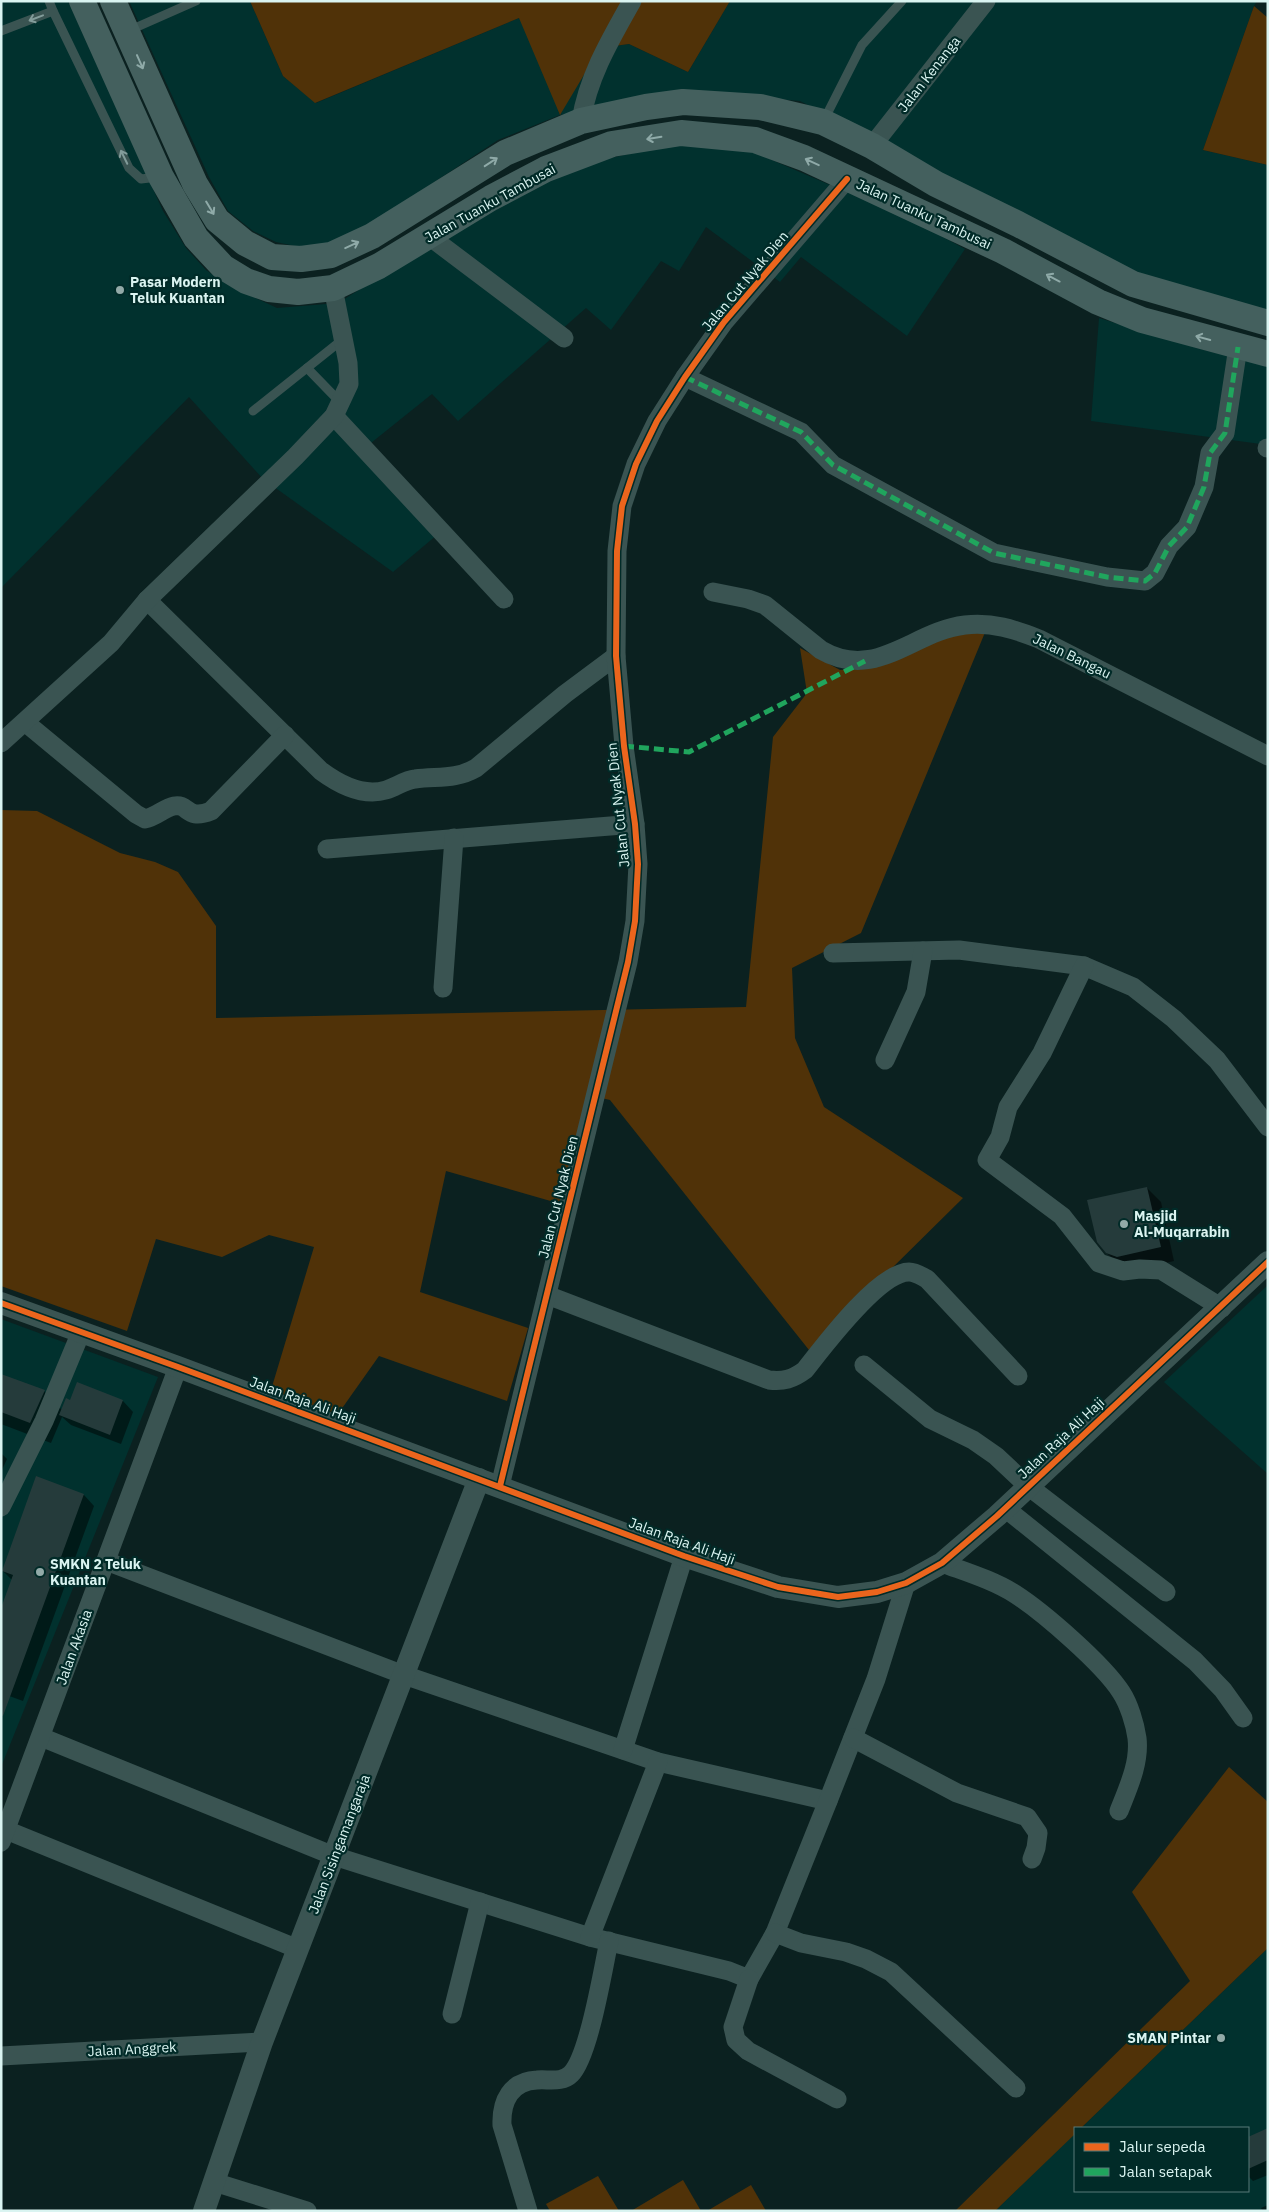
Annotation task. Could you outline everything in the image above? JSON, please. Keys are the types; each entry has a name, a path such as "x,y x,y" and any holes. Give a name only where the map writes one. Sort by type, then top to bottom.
{"main road":[{"name":"Jalan Tuanku Tambusai","path":"82,1 161,177 196,238 223,267 246,281 270,289 298,292 333,288 379,266 491,198 546,169 612,144 681,133 755,140 804,158 1003,251 1098,302 1142,320 1268,354"},
{"path":"113,1 196,184 217,220 245,243 272,257 301,259 331,255 372,236 505,153 581,121 646,107 682,102 760,107 823,122 872,146 936,184 1133,284 1268,322"},
{"path":"681,133 682,102"},
{"path":"1003,251 1018,224"}],"street":[{"path":"581,121 585,98 603,52 632,1"},
{"name":"Jalan Kenanga","path":"872,146 986,1"},
{"name":"Jalan Cut Nyak Dien","path":"500,1486 628,962 635,921 638,864 635,824 624,746 616,656 617,551 622,506 636,464 657,421 685,377 724,322 847,178"},
{"path":"429,236 564,338"},
{"path":"1,744 111,643 147,600 295,458 338,410 349,384 348,363 333,288"},
{"path":"685,377 801,432 833,465 994,553 1107,578 1145,581 1156,572 1169,546 1187,527 1204,487 1210,453 1225,433 1238,347"},
{"path":"338,410 504,599"},
{"name":"Jalan Bangau","path":"713,592 748,599 764,605 820,650 831,656 865,661 885,656 963,625 980,624 1008,627 1039,639 1268,756"},
{"path":"147,600 329,777 337,783 371,793 386,790 414,779 459,776 476,768 565,694 616,656"},
{"path":"26,723 136,814 145,819 153,817 173,806 179,806 194,815 200,815 211,810 285,735"},
{"path":"327,849 635,824"},
{"path":"443,988 454,838"},
{"path":"833,953 959,950 1084,966 1133,987 1174,1019 1217,1060 1268,1127"},
{"path":"884,1060 916,992 923,952"},
{"path":"1084,966 1042,1053 1008,1107 1000,1137 987,1160 1062,1216 1099,1263 1123,1271 1140,1269 1162,1270 1222,1308"},
{"name":"Jalan Raja Ali Haji","path":"1,1303 500,1486 684,1556 778,1587 838,1597 877,1592 906,1583 942,1563 1222,1308 1268,1262"},
{"path":"547,1295 769,1380 782,1382 797,1376 805,1370 846,1319 881,1285 902,1273 916,1273 927,1279 1018,1376"},
{"path":"1,1507 44,1422 81,1332"},
{"path":"864,1364 930,1419 973,1440 996,1456 1028,1486 1166,1592"},
{"name":"Jalan Akasia","path":"4,1836 178,1367"},
{"name":"Jalan Sisingamangaraja","path":"204,2211 262,2042 479,1479"},
{"path":"1004,1508 1195,1661 1223,1690 1243,1718"},
{"path":"623,1750 684,1556"},
{"path":"106,1561 404,1675 658,1762 828,1801"},
{"path":"942,1563 994,1583 1015,1594 1088,1656 1121,1692 1130,1714 1137,1745 1136,1759 1119,1811"},
{"path":"837,2099 748,2051 736,2040 733,2027 749,1979 775,1933 876,1679 906,1583"},
{"path":"41,1737 334,1856 590,1937 730,1972 749,1979"},
{"path":"853,1738 957,1793 1027,1817 1038,1833 1032,1860"},
{"path":"590,1937 658,1762"},
{"path":"4,1836 298,1949"},
{"path":"452,2014 480,1902"},
{"path":"775,1933 801,1943 846,1952 866,1959 892,1972 1016,2088"},
{"path":"528,2211 502,2125 505,2100 511,2090 520,2084 536,2080 561,2079 572,2073 591,2026 609,1941"},
{"name":"Jalan Anggrek","path":"1,2056 262,2042"},
{"path":"214,2182 307,2211"}],"lane":[{"path":"49,1 129,168 141,179 161,177"},
{"path":"127,32 196,1"},
{"path":"823,122 862,45 902,1"},
{"path":"1,31 53,11"},
{"path":"253,412 342,340"},
{"path":"307,368 338,410"}],"shaded area":[{"path":"1,1 68,1 163,211 186,248 206,270 228,285 277,308 338,303 440,239 570,167 669,145 746,149 914,221 965,249 907,336 801,257 780,282 706,227 679,271 661,261 611,330 586,308 458,421 432,394 366,447 444,529 393,572 263,479 189,397 1,588"},
{"path":"129,1 250,1 283,76 316,103 519,18 600,48 629,44 688,72 730,1 1257,1 1203,150 1268,165 1268,313 1176,288 1121,265 800,101 764,98 678,93 560,115 498,140 368,226 330,244 304,248 276,242 253,231 228,211 209,177"},
{"path":"250,1 730,1 688,72 629,44 600,48 560,115 519,18 315,103 283,76"},
{"path":"1254,6 1268,18 1268,165 1203,150"},
{"path":"1099,318 1204,350 1268,365 1268,445 1091,421"},
{"path":"986,630 861,933 792,968 795,1038 824,1107 963,1198 809,1350 610,1100 589,1095 561,1204 446,1171 420,1292 528,1328 507,1401 379,1356 338,1414 271,1390 314,1247 269,1235 222,1257 156,1239 127,1331 1,1286 1,810 37,811 120,853 155,862 178,872 216,926 216,1018 746,1007 773,737 807,693 800,648 840,670 868,668 956,631"},
{"path":"1268,1285 1268,1474 1164,1382"},
{"name":"SMKN 2 Teluk Kuantan","path":"1,1319 158,1377 1,1767"},
{"path":"1229,1767 1268,1802 1268,1948 1082,2127 1074,2127 1074,2135 995,2211 955,2211 1190,1981 1132,1892"},
{"name":"SMAN Pintar","path":"1268,1948 1268,2211 995,2211 1074,2134 1074,2192 1249,2192 1249,2127 1082,2127"},
{"path":"598,2176 619,2211 550,2211 546,2204"},
{"path":"683,2180 701,2211 631,2211"},
{"path":"751,2185 766,2211 707,2211"}],"building":[{"name":"Masjid Al-Muqarrabin","path":"1147,1187 1161,1247 1117,1257 1106,1253 1097,1242 1087,1200"},
{"path":"1,1374 45,1390 30,1423 1,1412"},
{"path":"77,1382 123,1400 110,1435 59,1415 66,1398 70,1400"},
{"path":"36,1476 84,1494 3,1716 1,1715 1,1608 13,1575 2,1571"},
{"path":"1268,2128 1268,2160 1249,2169 1249,2137"}],"marked path":[{"path":"685,377 801,432 833,465 994,553 1107,577 1145,581 1155,573 1169,546 1187,527 1204,487 1210,453 1225,433 1238,347"},
{"path":"624,746 689,752 865,661"}],"cycle path":[{"path":"500,1486 628,962 635,921 638,864 635,824 624,746 616,656 617,551 622,506 636,464 657,421 685,377 724,322 847,179"},
{"path":"1,1303 684,1556 778,1587 838,1597 877,1592 906,1583 942,1563 997,1516 1268,1262"}],"place":[{"name":"Pasar Modern Teluk Kuantan","path":"120,290"},
{"name":"Masjid Al-Muqarrabin","path":"1124,1224"},
{"name":"SMKN 2 Teluk Kuantan","path":"40,1572"},
{"name":"SMAN Pintar","path":"1221,2038"}]}
